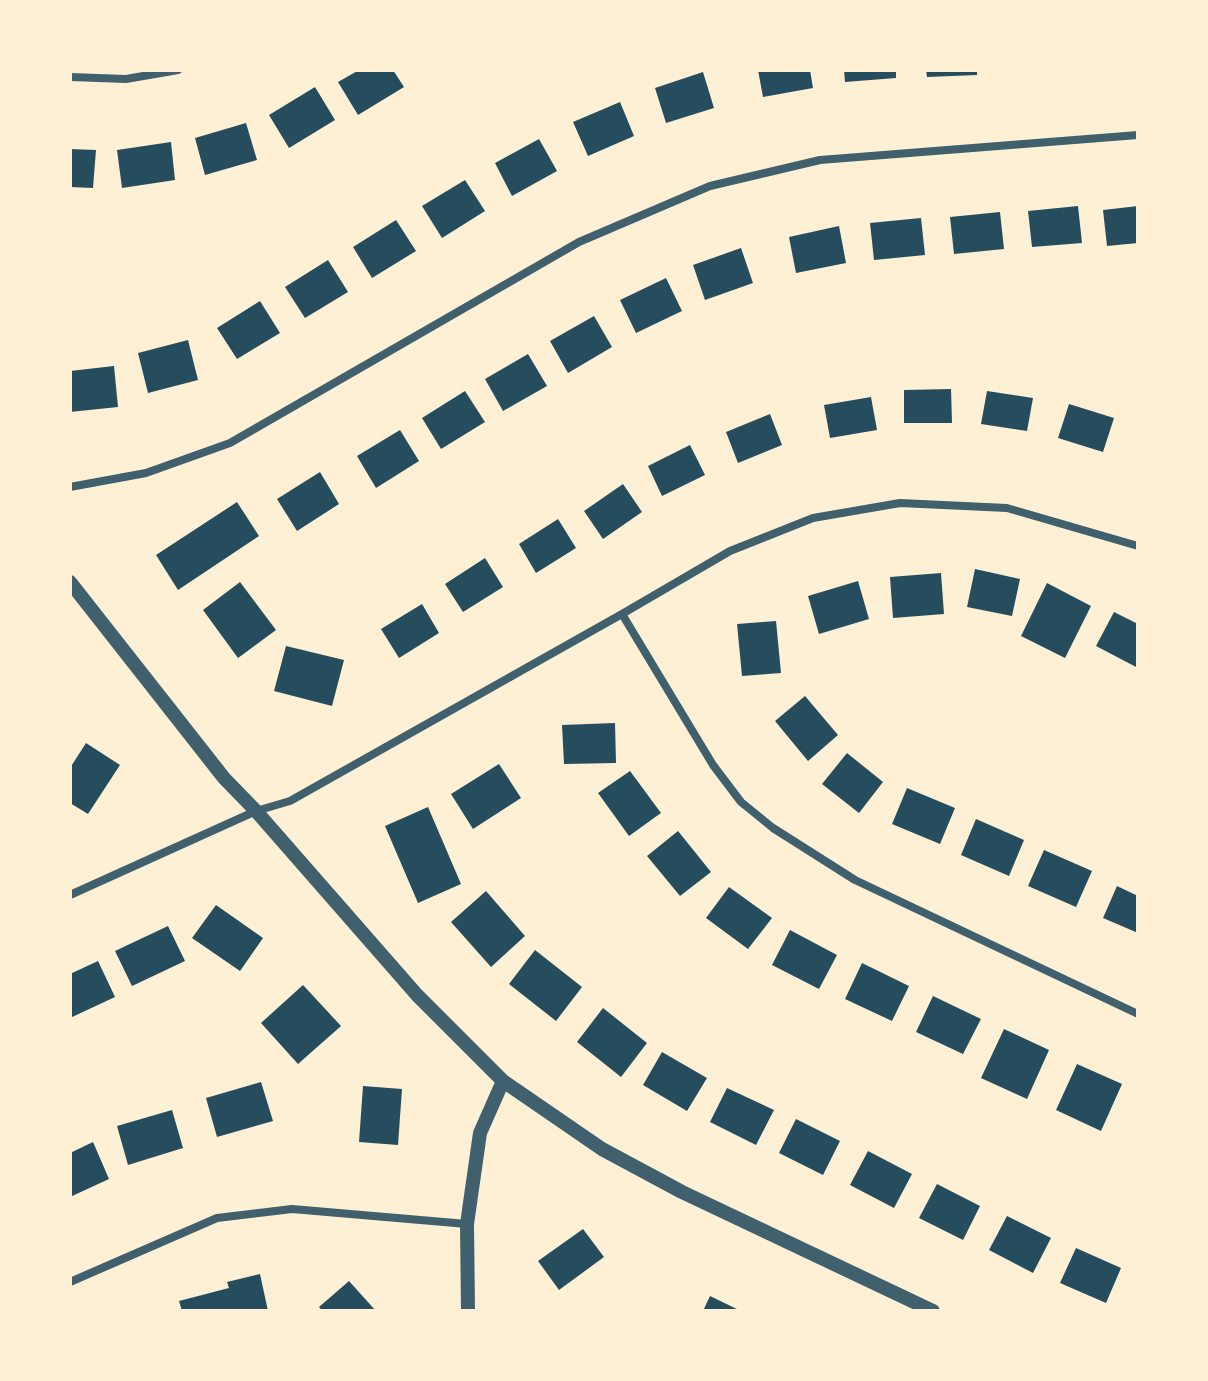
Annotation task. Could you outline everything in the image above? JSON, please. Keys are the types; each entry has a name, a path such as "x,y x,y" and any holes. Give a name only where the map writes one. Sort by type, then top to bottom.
{"street":[{"path":"70,77 126,79 178,70"},
{"path":"70,487 146,473 230,443 579,242 710,186 820,160 1138,135"},
{"path":"70,895 256,811 290,801 730,551 813,518 900,503 1007,508 1138,546"},
{"path":"70,582 224,778 417,995 503,1081 602,1149 682,1192 933,1311"},
{"path":"622,614 713,765 741,802 773,828 855,880 1138,1014"},
{"path":"468,1311 467,1224 480,1133 503,1081"},
{"path":"70,1282 217,1218 292,1209 467,1224"}],"building":[{"path":"359,70 393,70 404,87 358,115 338,82"},
{"path":"758,70 810,70 813,88 763,97"},
{"path":"844,70 896,70 896,78 845,82"},
{"path":"926,70 977,70 977,75 927,77"},
{"path":"703,72 714,108 666,123 655,88"},
{"path":"315,87 335,120 289,148 269,115"},
{"path":"620,102 634,136 588,156 573,122"},
{"path":"246,123 257,160 205,175 195,138"},
{"path":"539,139 557,171 512,196 495,163"},
{"path":"171,142 175,180 122,188 117,150"},
{"path":"70,149 96,150 93,188 70,187"},
{"path":"465,180 485,211 442,238 422,206"},
{"path":"1078,206 1082,243 1032,247 1028,211"},
{"path":"1138,206 1138,243 1107,246 1103,210"},
{"path":"1000,212 1004,249 954,254 950,217"},
{"path":"921,218 925,255 874,260 870,223"},
{"path":"396,220 416,251 372,278 353,247"},
{"path":"839,226 846,263 796,273 789,237"},
{"path":"741,248 753,283 705,300 693,265"},
{"path":"328,260 348,292 305,318 285,287"},
{"path":"666,278 682,311 636,333 620,300"},
{"path":"260,301 280,333 237,359 217,328"},
{"path":"594,316 612,347 568,373 550,341"},
{"path":"188,340 198,380 148,393 138,353"},
{"path":"528,354 547,386 503,411 485,379"},
{"path":"114,366 118,407 70,412 70,371"},
{"path":"951,389 952,423 904,423 904,390"},
{"path":"465,391 485,422 441,449 422,418"},
{"path":"987,391 1033,398 1027,431 981,424"},
{"path":"871,397 877,430 830,438 824,405"},
{"path":"1069,404 1114,418 1103,452 1058,438"},
{"path":"770,414 782,445 738,463 726,432"},
{"path":"400,430 419,461 376,488 357,456"},
{"path":"690,445 705,475 662,496 648,466"},
{"path":"320,472 339,504 297,531 277,499"},
{"path":"623,484 642,512 603,539 584,511"},
{"path":"237,502 259,536 178,590 156,555"},
{"path":"558,519 576,548 536,573 519,544"},
{"path":"485,558 503,587 463,612 445,584"},
{"path":"975,569 1020,579 1012,616 967,607"},
{"path":"941,573 944,614 893,618 890,577"},
{"path":"858,581 869,619 819,634 808,596"},
{"path":"240,582 276,630 238,658 203,610"},
{"path":"1047,583 1091,606 1065,658 1021,636"},
{"path":"422,604 439,633 399,658 381,629"},
{"path":"1114,612 1138,624 1138,668 1096,646"},
{"path":"776,621 781,673 742,676 737,624"},
{"path":"286,646 344,660 332,706 274,691"},
{"path":"805,696 838,735 808,761 775,721"},
{"path":"615,723 616,763 564,764 562,725"},
{"path":"86,743 120,765 88,814 70,803 70,768"},
{"path":"847,753 883,782 859,813 822,784"},
{"path":"499,764 521,798 473,829 451,794"},
{"path":"630,771 661,813 629,836 598,793"},
{"path":"907,788 955,808 940,844 892,824"},
{"path":"428,807 461,884 418,903 385,826"},
{"path":"976,819 1024,840 1009,876 961,855"},
{"path":"678,831 711,872 680,896 647,856"},
{"path":"1044,850 1092,871 1076,907 1028,886"},
{"path":"1117,886 1138,896 1138,933 1103,918"},
{"path":"729,887 772,918 748,949 706,918"},
{"path":"486,891 525,936 491,967 451,922"},
{"path":"216,905 263,938 240,971 192,938"},
{"path":"168,926 185,961 132,986 115,951"},
{"path":"790,930 837,955 819,989 772,965"},
{"path":"535,950 582,987 556,1021 509,984"},
{"path":"98,961 115,997 70,1018 70,974"},
{"path":"862,963 909,986 892,1021 845,999"},
{"path":"303,985 341,1026 298,1064 261,1023"},
{"path":"933,996 981,1019 963,1054 916,1032"},
{"path":"603,1008 647,1043 621,1077 577,1042"},
{"path":"1004,1029 1049,1050 1027,1099 981,1078"},
{"path":"662,1052 707,1078 687,1111 643,1085"},
{"path":"1077,1064 1122,1084 1101,1131 1056,1110"},
{"path":"261,1082 273,1121 217,1137 206,1098"},
{"path":"363,1086 402,1089 398,1145 359,1142"},
{"path":"727,1088 774,1110 756,1145 710,1122"},
{"path":"172,1110 183,1148 128,1165 117,1126"},
{"path":"796,1119 840,1141 823,1175 779,1153"},
{"path":"93,1142 109,1179 70,1197 70,1153"},
{"path":"868,1151 912,1174 894,1208 850,1185"},
{"path":"937,1184 980,1206 963,1240 919,1218"},
{"path":"1007,1216 1051,1238 1033,1273 989,1250"},
{"path":"583,1229 604,1257 559,1290 538,1261"},
{"path":"1076,1248 1121,1268 1106,1303 1060,1283"},
{"path":"260,1274 268,1311 182,1311 179,1301 229,1288 227,1282"},
{"path":"349,1281 376,1311 322,1311 319,1307"},
{"path":"710,1296 741,1311 703,1311"}]}
